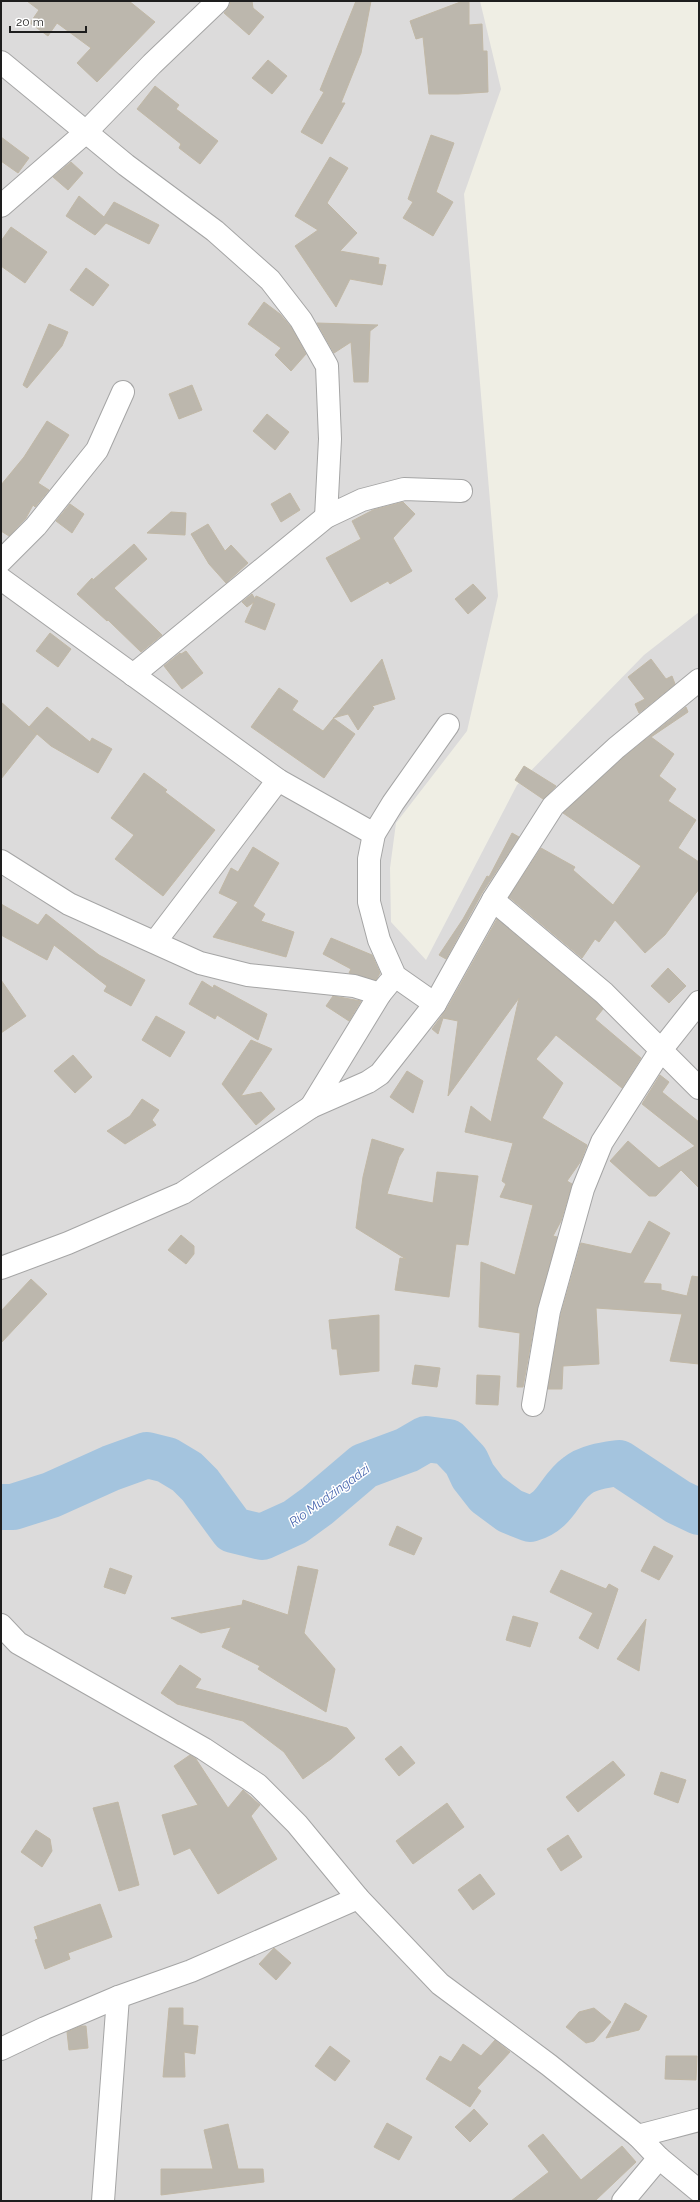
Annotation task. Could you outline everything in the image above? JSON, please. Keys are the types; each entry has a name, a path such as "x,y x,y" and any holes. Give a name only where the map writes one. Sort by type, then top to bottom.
{"street":[{"path":"1,206 85,133 152,64 218,1"},
{"path":"1,62 85,133 215,231 270,280 301,320 327,366 330,439 326,517"},
{"path":"1,561 36,526 97,450 123,392"},
{"path":"133,675 326,517 362,500 404,489 461,491"},
{"path":"1,578 278,780 374,834"},
{"path":"1,1268 68,1243 183,1193 311,1107 368,1082 380,1074 436,1004 494,900 553,806 616,748 698,683"},
{"path":"436,1004 394,976 379,940 369,902 369,859 374,834 393,803 448,725"},
{"path":"155,942 278,780"},
{"path":"1,861 69,904 200,963 248,975 354,986 380,994"},
{"path":"494,900 604,993 699,1088"},
{"path":"311,1107 380,994 394,976"},
{"path":"533,1405 549,1311 583,1189 602,1142 661,1050 699,1002"},
{"path":"1,1624 18,1643 204,1749 258,1785 297,1824 358,1898 440,1984 549,2065 638,2136 659,2158 699,2191"},
{"path":"1,2049 118,1997 191,1970 358,1898"},
{"path":"103,2201 118,1997"},
{"path":"638,2136 699,2120"},
{"path":"623,2201 659,2158"}],"shaded area":[{"path":"1,1 480,1 501,89 464,194 498,596 467,731 396,823 390,868 391,922 426,960 517,785 644,655 699,612 699,2201 1,2201"}],"building":[{"path":"27,1 129,1 155,22 97,82 77,63 91,48 57,23 48,36 30,23 39,10"},
{"path":"230,1 252,1 253,8 264,17 249,35 224,13 230,5"},
{"path":"356,1 371,1 361,53 341,103 345,103 322,144 301,132 324,92 320,90"},
{"path":"463,1 469,1 469,25 482,24 483,51 487,51 488,92 429,94 423,37 416,39 410,21"},
{"path":"268,60 287,76 272,94 252,78"},
{"path":"155,86 179,105 176,109 218,141 200,164 179,148 181,144 137,109"},
{"path":"431,135 454,143 436,192 453,202 433,236 403,218 413,202 408,199"},
{"path":"1,137 29,158 18,173 1,161"},
{"path":"330,157 348,168 327,203 357,233 340,251 379,258 378,264 386,265 382,285 350,279 336,307 295,246 318,230 295,216"},
{"path":"71,162 83,173 68,190 53,177"},
{"path":"79,196 104,217 114,202 159,225 149,244 106,223 95,235 66,216"},
{"path":"11,227 47,252 25,283 1,266 1,241"},
{"path":"86,268 109,285 93,306 70,290"},
{"path":"264,302 280,314 291,327 306,354 291,371 275,355 281,348 248,324"},
{"path":"317,323 378,325 370,331 368,382 354,382 351,342 334,353"},
{"path":"49,324 68,332 62,346 27,388 23,385"},
{"path":"192,385 202,410 179,419 169,394"},
{"path":"267,414 289,432 275,450 253,431"},
{"path":"47,421 69,435 38,483 49,490 35,507 33,505 26,518 9,536 1,531 1,485 24,457"},
{"path":"290,493 300,510 281,522 271,504"},
{"path":"403,502 415,514 393,538 412,571 390,584 388,581 351,602 326,558 361,539 352,521 373,510"},
{"path":"70,504 84,514 72,533 56,521"},
{"path":"171,512 186,513 185,535 147,533"},
{"path":"208,524 225,551 231,545 248,563 226,583 209,564 191,534"},
{"path":"134,544 147,559 114,588 162,635 141,652 108,620 107,621 77,594 92,578 93,580"},
{"path":"473,584 486,598 468,614 455,599"},
{"path":"252,594 255,599 256,596 275,604 265,630 245,622 254,602 247,607 242,602"},
{"path":"50,633 71,649 58,667 36,651"},
{"path":"186,651 203,673 182,689 164,666 180,653 181,654"},
{"path":"382,659 395,699 372,706 374,708 358,730 348,714 334,718"},
{"path":"651,659 666,679 672,676 675,684 639,713 635,704 645,699 628,677"},
{"path":"279,688 298,701 292,710 323,731 333,718 355,734 324,778 251,727"},
{"path":"1,702 37,734 1,779"},
{"path":"47,707 90,742 92,738 112,749 98,773 51,746 29,727"},
{"path":"686,707 688,712 651,737 674,754 659,776 676,789 668,801 696,820 678,848 699,862 699,889 665,935 645,953 615,920 599,942 595,939 582,958 509,897 541,848 575,867 573,870 613,905 641,866 563,813 624,757"},
{"path":"524,766 556,786 543,799 515,780"},
{"path":"144,773 167,790 165,792 215,830 163,896 115,859 134,835 111,818"},
{"path":"512,833 519,837 482,893 446,959 439,955 463,919 487,876 489,877"},
{"path":"253,847 279,863 253,906 265,914 261,921 294,932 286,957 213,937 238,902 219,893 231,868 238,872"},
{"path":"1,904 38,925 46,914 99,955 145,980 131,1006 104,991 107,986 54,945 47,960 1,935"},
{"path":"497,919 596,1002 603,1009 595,1019 641,1058 622,1088 556,1035 536,1059 563,1083 542,1118 587,1145 581,1161 567,1181 572,1184 561,1221 553,1236 557,1237 537,1309 523,1387 517,1387 520,1333 479,1327 481,1262 515,1275 533,1205 500,1197 506,1184 502,1181 513,1143 465,1132 471,1106 491,1122 519,998 448,1096 458,1021 443,1018 438,1034 432,1029 446,1010"},
{"path":"331,938 372,955 380,973 376,980 349,973 351,969 323,954"},
{"path":"668,968 686,986 669,1003 651,986"},
{"path":"1,980 26,1016 1,1033"},
{"path":"202,981 213,988 214,985 267,1014 258,1040 217,1015 215,1019 189,1004"},
{"path":"333,996 361,1001 349,1021 326,1006"},
{"path":"156,1016 185,1032 170,1057 142,1040"},
{"path":"251,1040 272,1049 241,1096 261,1092 275,1109 256,1125 222,1084"},
{"path":"73,1055 92,1077 75,1093 54,1071"},
{"path":"407,1071 423,1081 413,1113 390,1097"},
{"path":"660,1075 669,1082 662,1092 699,1122 699,1188 681,1170 656,1196 649,1196 610,1161 628,1141 659,1168 695,1146 642,1104"},
{"path":"142,1099 159,1110 152,1120 156,1125 125,1144 107,1131 130,1116"},
{"path":"372,1139 404,1149 399,1157 387,1194 433,1203 437,1172 478,1176 468,1245 456,1244 449,1297 395,1290 400,1258 406,1259 356,1228 363,1177"},
{"path":"649,1221 670,1233 643,1283 661,1284 661,1290 687,1296 692,1276 699,1277 699,1364 670,1361 682,1314 596,1308 599,1364 563,1366 562,1389 548,1389 561,1314 581,1243 631,1254"},
{"path":"181,1235 194,1246 194,1254 186,1264 168,1250"},
{"path":"31,1279 47,1294 1,1343 1,1311"},
{"path":"379,1315 379,1371 340,1375 337,1349 332,1349 329,1320"},
{"path":"415,1365 440,1368 437,1387 412,1384"},
{"path":"477,1375 500,1376 498,1405 476,1404"},
{"path":"397,1526 422,1538 414,1555 389,1545"},
{"path":"654,1546 673,1556 659,1580 641,1571"},
{"path":"298,1566 318,1570 304,1633 335,1669 326,1712 258,1669 260,1666 222,1647 231,1627 201,1633 171,1618 242,1605 243,1600 288,1615"},
{"path":"110,1568 132,1576 125,1594 104,1587"},
{"path":"561,1570 606,1589 609,1584 618,1589 598,1649 579,1638 593,1613 550,1592"},
{"path":"513,1616 538,1623 530,1647 506,1640"},
{"path":"646,1619 639,1671 617,1659"},
{"path":"180,1665 201,1679 195,1688 347,1728 355,1738 331,1759 303,1779 284,1752 243,1721 177,1704 161,1693"},
{"path":"401,1746 415,1763 399,1776 385,1759"},
{"path":"190,1755 196,1759 228,1808 243,1790 260,1805 251,1816 277,1859 218,1894 190,1848 174,1855 162,1815 198,1805 174,1766"},
{"path":"613,1761 625,1775 578,1812 566,1797"},
{"path":"661,1772 686,1780 678,1803 654,1794"},
{"path":"118,1802 139,1885 119,1891 93,1808"},
{"path":"447,1803 464,1827 413,1864 396,1841"},
{"path":"36,1830 50,1839 52,1851 42,1867 21,1852"},
{"path":"568,1835 582,1857 561,1871 547,1849"},
{"path":"480,1874 495,1894 473,1910 458,1890"},
{"path":"100,1904 112,1937 68,1953 70,1959 45,1969 35,1940 38,1939 34,1927"},
{"path":"274,1948 291,1963 276,1980 259,1964"},
{"path":"625,2003 647,2016 639,2030 606,2038"},
{"path":"169,2008 183,2008 183,2025 198,2026 195,2054 184,2052 185,2077 163,2077"},
{"path":"594,2008 611,2022 594,2041 586,2043 566,2027 579,2012"},
{"path":"81,2026 86,2026 88,2048 69,2050 67,2032"},
{"path":"495,2040 510,2052 477,2088 481,2091 470,2107 426,2079 440,2056 451,2062 463,2044 481,2056"},
{"path":"330,2046 350,2061 335,2081 315,2066"},
{"path":"666,2056 697,2056 696,2080 665,2079"},
{"path":"474,2109 488,2124 470,2142 455,2127"},
{"path":"387,2123 412,2137 399,2160 374,2147"},
{"path":"228,2124 238,2169 263,2169 264,2182 161,2195 161,2169 213,2169 204,2130"},
{"path":"543,2134 581,2180 622,2146 636,2162 596,2200 597,2201 511,2201 549,2172 528,2146"}],"waterway":[{"name":"Rio Mudzingadzi","path":"1,1507 13,1507 51,1495 111,1468 147,1455 167,1460 187,1472 200,1485 233,1530 262,1537 295,1522 317,1506 364,1466 407,1450 426,1439 448,1442 466,1461 473,1476 487,1494 510,1511 530,1519 546,1511 552,1506 565,1488 581,1473 597,1467 619,1463 678,1502 699,1512"}]}
